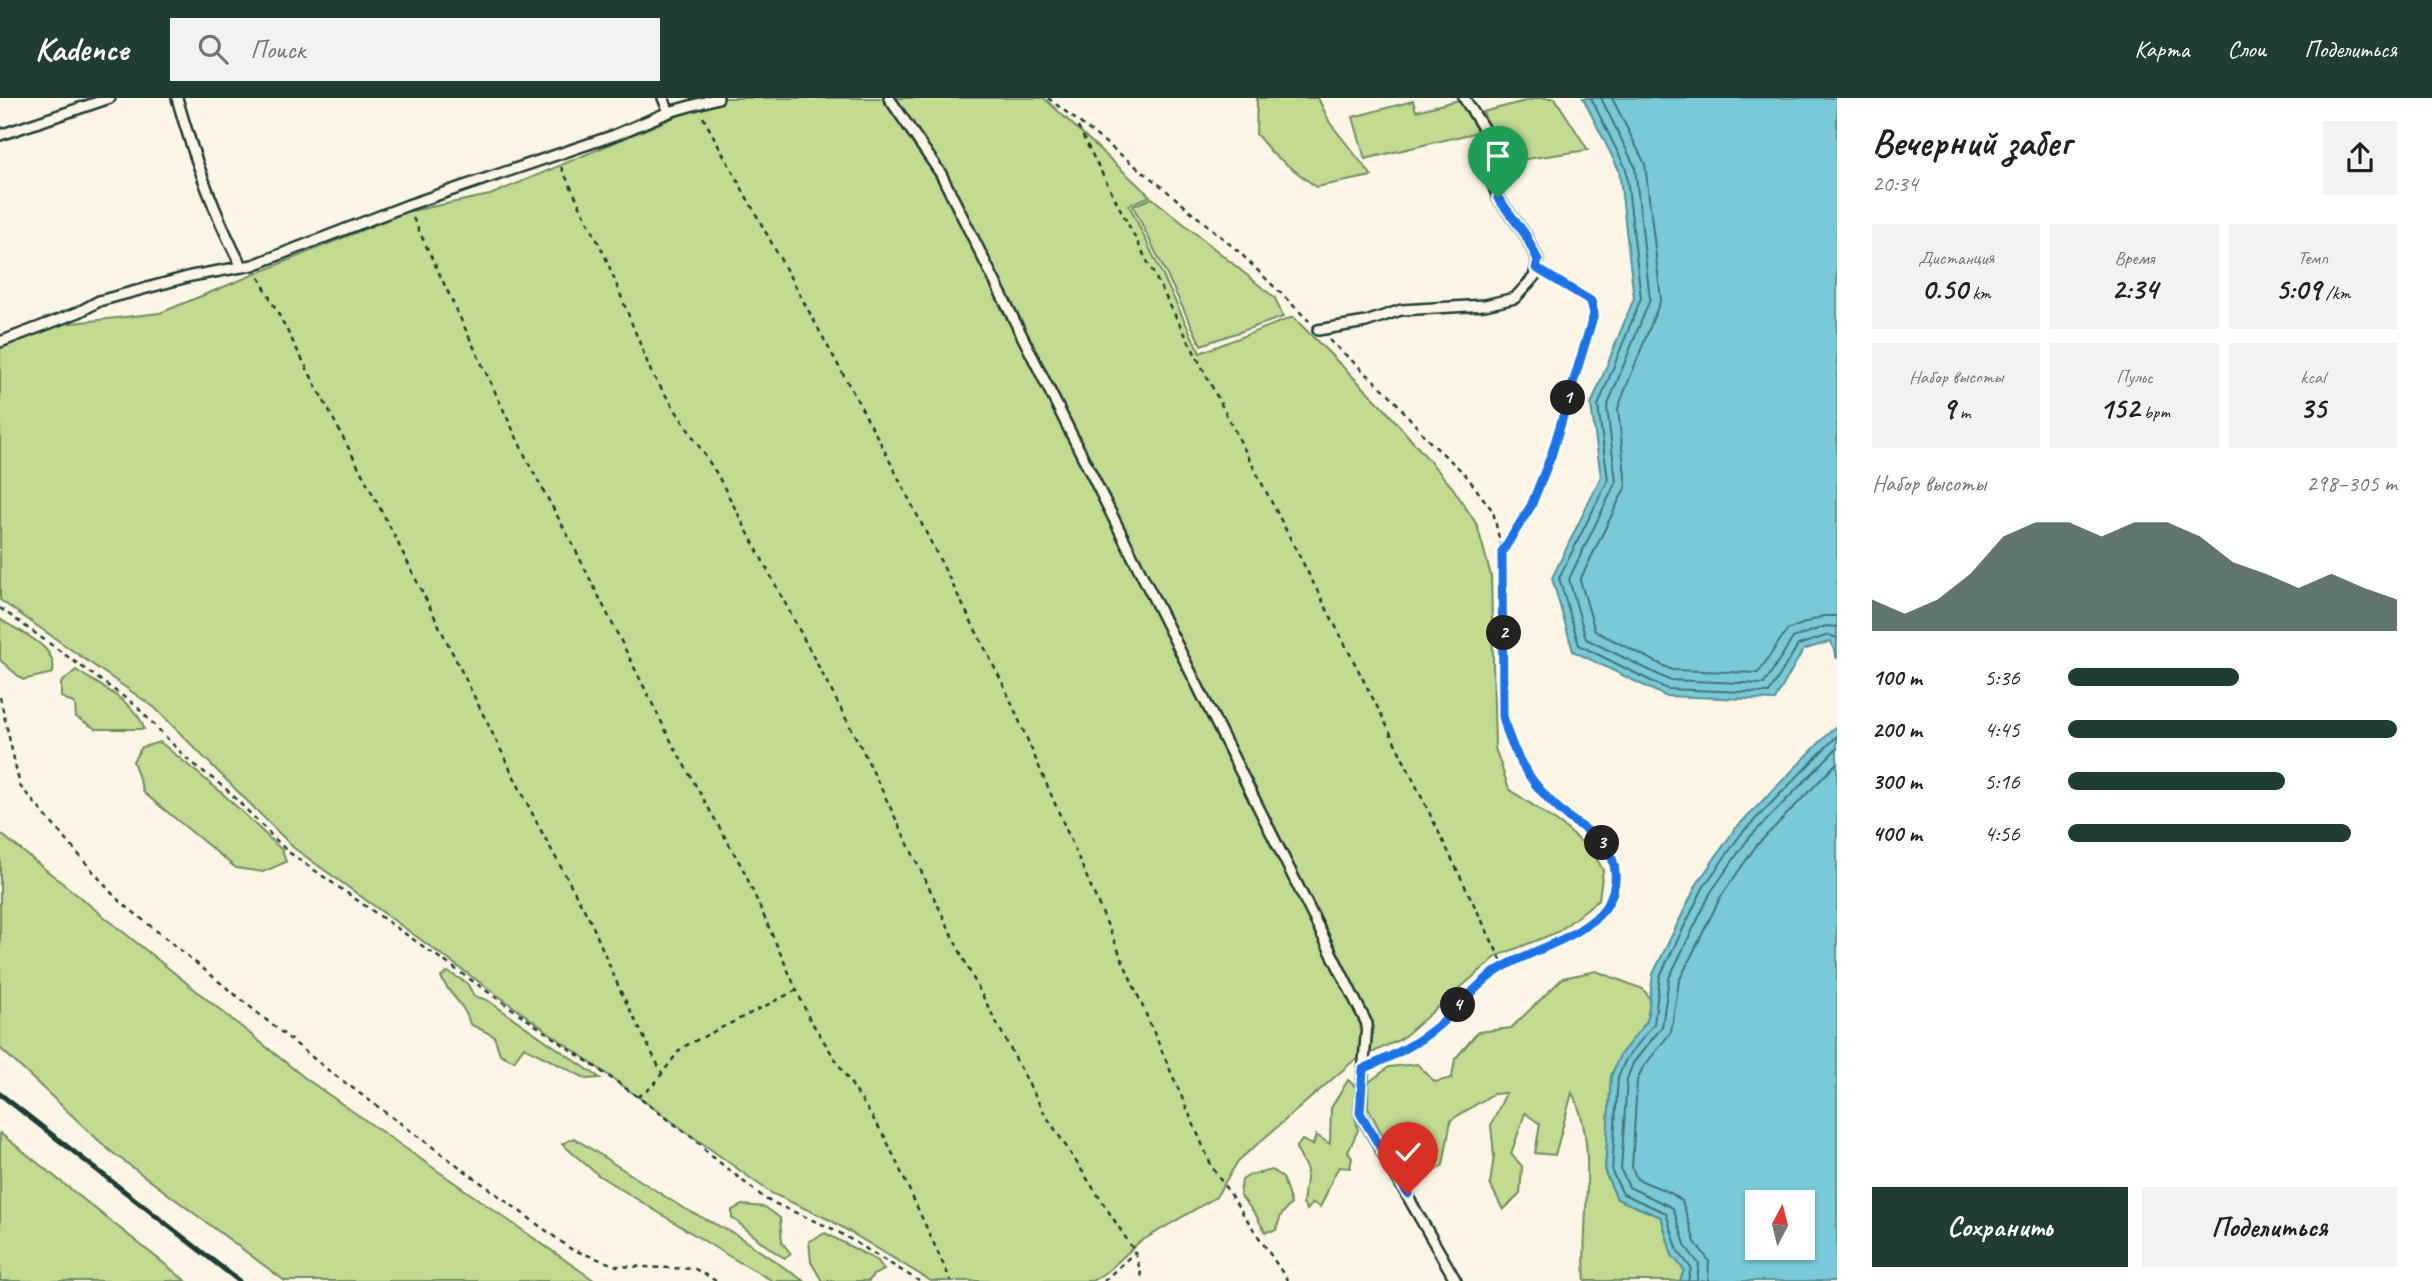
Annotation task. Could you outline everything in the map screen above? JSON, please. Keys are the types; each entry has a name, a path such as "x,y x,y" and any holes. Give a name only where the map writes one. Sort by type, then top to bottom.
{"lane":[{"path":"0,135 110,98"},
{"path":"177,98 199,176 217,220 242,267"},
{"path":"663,98 669,112"},
{"path":"0,342 79,313 99,301 191,276 253,265 408,205 615,135 669,112 718,98"},
{"path":"889,98 941,174 1367,1024 1360,1113 1456,1281"},
{"path":"1318,330 1366,322 1401,310 1485,304 1515,298 1534,277 1538,260 1525,234 1498,198 1485,163 1487,134 1464,98"}],"path":[{"path":"1048,98 1076,123 1161,186 1238,251 1318,330 1389,394 1429,441 1464,473 1493,512 1502,552 1503,716 1507,735 1535,784 1561,811 1605,846 1616,871 1615,890 1600,915 1569,935 1504,967 1478,985 1434,1029 1401,1052 1363,1069"},
{"path":"695,106 714,134 880,442 1005,688 1212,1167 1288,1281"},
{"path":"1076,123 1383,718 1504,967"},
{"path":"555,154 606,256 652,374 723,486 862,749 971,974 1043,1111 1135,1252 1143,1281"},
{"path":"408,205 434,267 478,359 490,377 530,466 674,747 743,869 809,1018 885,1137 951,1281"},
{"path":"253,265 391,529 539,827 591,922 620,990 662,1073"},
{"path":"1502,552 1531,506 1551,456 1594,314 1591,301 1536,268"},
{"path":"0,608 135,705 186,758 226,789 288,850 697,1140 709,1154 767,1200 835,1230 919,1281"},
{"path":"0,697 20,786 127,906 328,1070 571,1249 617,1266 695,1269 716,1281"},
{"path":"638,1097 652,1087 681,1048 797,990"},
{"path":"1104,1281 1135,1252"}],"green space":[{"path":"690,98 1044,98 1150,196 1129,205 1200,353 1293,317 1383,407 1453,488 1477,525 1491,576 1495,748 1509,789 1563,826 1592,851 1603,870 1599,899 1558,932 1497,956 1401,1039 1352,1062 1238,1161 1216,1197 1138,1243 1108,1271 1092,1281 931,1281 830,1220 771,1193 294,848 155,708 0,600 0,342 46,326 160,313 406,212 490,195 699,107"},
{"path":"1257,98 1318,98 1330,123 1372,176 1316,187 1272,153 1256,134"},
{"path":"1537,98 1555,98 1588,150 1493,164 1490,131 1483,112"},
{"path":"1459,100 1478,132 1365,159 1353,117 1413,101 1416,111"},
{"path":"1152,198 1275,298 1283,317 1201,345 1133,206"},
{"path":"0,619 44,647 53,663 53,673 23,680 0,660"},
{"path":"76,670 125,703 134,711 144,729 96,729 76,717 75,704 61,697 61,683"},
{"path":"160,742 222,793 282,850 286,862 263,872 236,868 144,793 133,761 142,747"},
{"path":"0,833 305,1078 595,1281 285,1281 109,1150 0,1048"},
{"path":"1596,971 1643,989 1651,1000 1647,1021 1620,1055 1611,1076 1605,1172 1617,1199 1661,1217 1672,1255 1684,1270 1680,1281 1585,1281 1587,1160 1580,1113 1572,1093 1555,1155 1535,1153 1540,1124 1525,1113 1511,1154 1522,1166 1520,1194 1503,1210 1490,1184 1494,1156 1491,1125 1506,1093 1493,1094 1451,1120 1443,1165 1423,1179 1397,1164 1368,1107 1368,1083 1389,1067 1417,1064 1435,1082 1452,1078 1455,1059 1478,1032 1511,1028 1563,978"},
{"path":"448,972 467,983 474,996 487,1000 600,1078 587,1079 524,1047 514,1061 500,1054 494,1036 470,1024 441,977"},
{"path":"1348,1080 1357,1088 1355,1115 1358,1130 1348,1152 1352,1158 1350,1168 1339,1167 1320,1207 1313,1203 1307,1210 1303,1204 1307,1170 1296,1148 1302,1140 1313,1145 1316,1135 1330,1144 1331,1108"},
{"path":"0,1133 186,1281 0,1281"},
{"path":"574,1138 683,1208 735,1234 804,1281 773,1281 598,1175 562,1144"},
{"path":"1272,1170 1283,1178 1291,1204 1281,1215 1276,1230 1265,1232 1240,1195 1242,1180 1250,1175"},
{"path":"742,1205 765,1207 780,1218 782,1242 791,1254 785,1258 732,1218 732,1210"},
{"path":"825,1233 878,1261 884,1270 873,1275 869,1281 822,1281 811,1262 809,1241"}],"water":[{"path":"1583,98 1837,98 1837,659 1831,641 1803,650 1775,700 1665,696 1573,651 1552,578 1601,477 1591,405 1634,298 1619,170"},
{"path":"1837,725 1837,1281 1680,1281 1684,1270 1672,1255 1661,1217 1617,1199 1605,1172 1611,1076 1620,1055 1647,1021 1653,974 1697,884 1735,829"}],"railway":[{"path":"0,1094 239,1281"}],"route":[{"path":"1408,1194 1360,1113 1363,1069 1401,1052 1434,1029 1478,985 1504,967 1569,935 1600,915 1615,890 1616,871 1605,846 1561,811 1535,784 1520,762 1507,735 1503,716 1502,552 1531,506 1551,456 1594,314 1591,301 1536,268 1538,260 1525,234 1498,198"}]}
